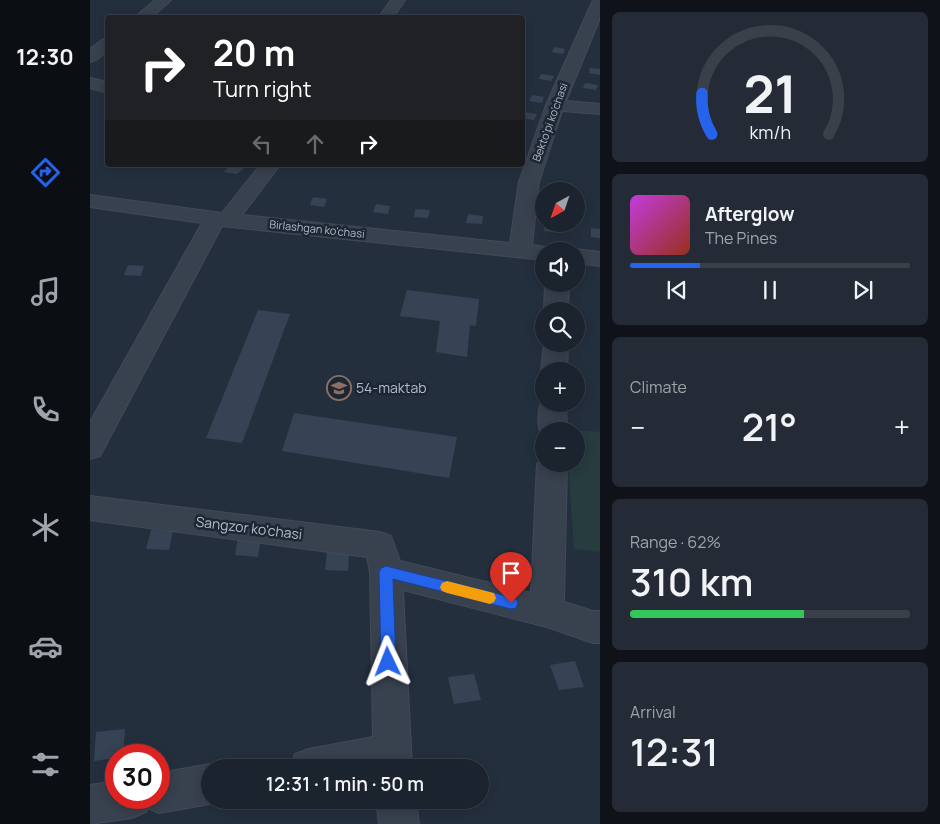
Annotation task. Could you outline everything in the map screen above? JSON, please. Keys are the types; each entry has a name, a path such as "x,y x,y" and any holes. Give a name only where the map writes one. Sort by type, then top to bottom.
{"street":[{"path":"145,15 164,0"},
{"path":"387,15 398,0"},
{"name":"Bekto'pi ko'chasi","path":"520,250 529,182 555,105 600,0"},
{"path":"90,57 105,46"},
{"path":"90,83 105,87"},
{"path":"555,105 600,109"},
{"path":"90,448 221,219 268,167"},
{"name":"Birlashgan ko'chasi","path":"90,202 221,219 535,252"},
{"path":"585,257 600,259"},
{"path":"547,612 552,472"},
{"name":"Sangzor ko'chasi","path":"90,508 380,545 386,572"},
{"path":"392,759 386,572 547,612 593,627 600,626"},
{"path":"170,791 201,786"},
{"path":"90,805 105,802"},
{"path":"397,809 399,824"}],"green space":[{"path":"585,431 600,432 600,552 574,549 569,472 585,472"}],"building":[{"path":"554,47 565,49 563,54 552,52"},
{"path":"590,68 600,69 600,75 589,73"},
{"path":"541,74 554,76 551,81 539,79"},
{"path":"585,83 598,85 596,90 583,88"},
{"path":"532,95 544,97 542,103 529,101"},
{"path":"525,112 537,114 534,120 525,118"},
{"path":"228,167 244,168 237,174 224,172"},
{"path":"313,197 327,199 324,207 310,205"},
{"path":"376,204 390,206 388,214 373,212"},
{"path":"415,209 430,210 428,218 414,217"},
{"path":"468,214 483,216 482,224 466,223"},
{"path":"591,228 600,229 600,238 591,237"},
{"path":"128,265 144,266 141,276 124,275"},
{"path":"407,290 479,299 476,326 470,325 467,357 436,352 440,321 400,316"},
{"path":"258,310 290,314 242,443 206,438"},
{"path":"294,413 457,437 449,478 282,451"},
{"path":"151,530 173,531 169,550 146,549"},
{"path":"238,536 261,538 258,557 235,555"},
{"path":"327,550 349,552 348,571 325,570"},
{"path":"575,661 584,687 559,690 550,665"},
{"path":"474,674 481,700 454,704 448,677"},
{"path":"125,729 124,744 105,744 105,760 94,761 96,732"}],"slow traffic":[{"path":"447,587 490,598"}],"place":[{"name":"54-maktab","path":"339,388"}],"route":[{"path":"388,662 386,572 511,603"}]}
